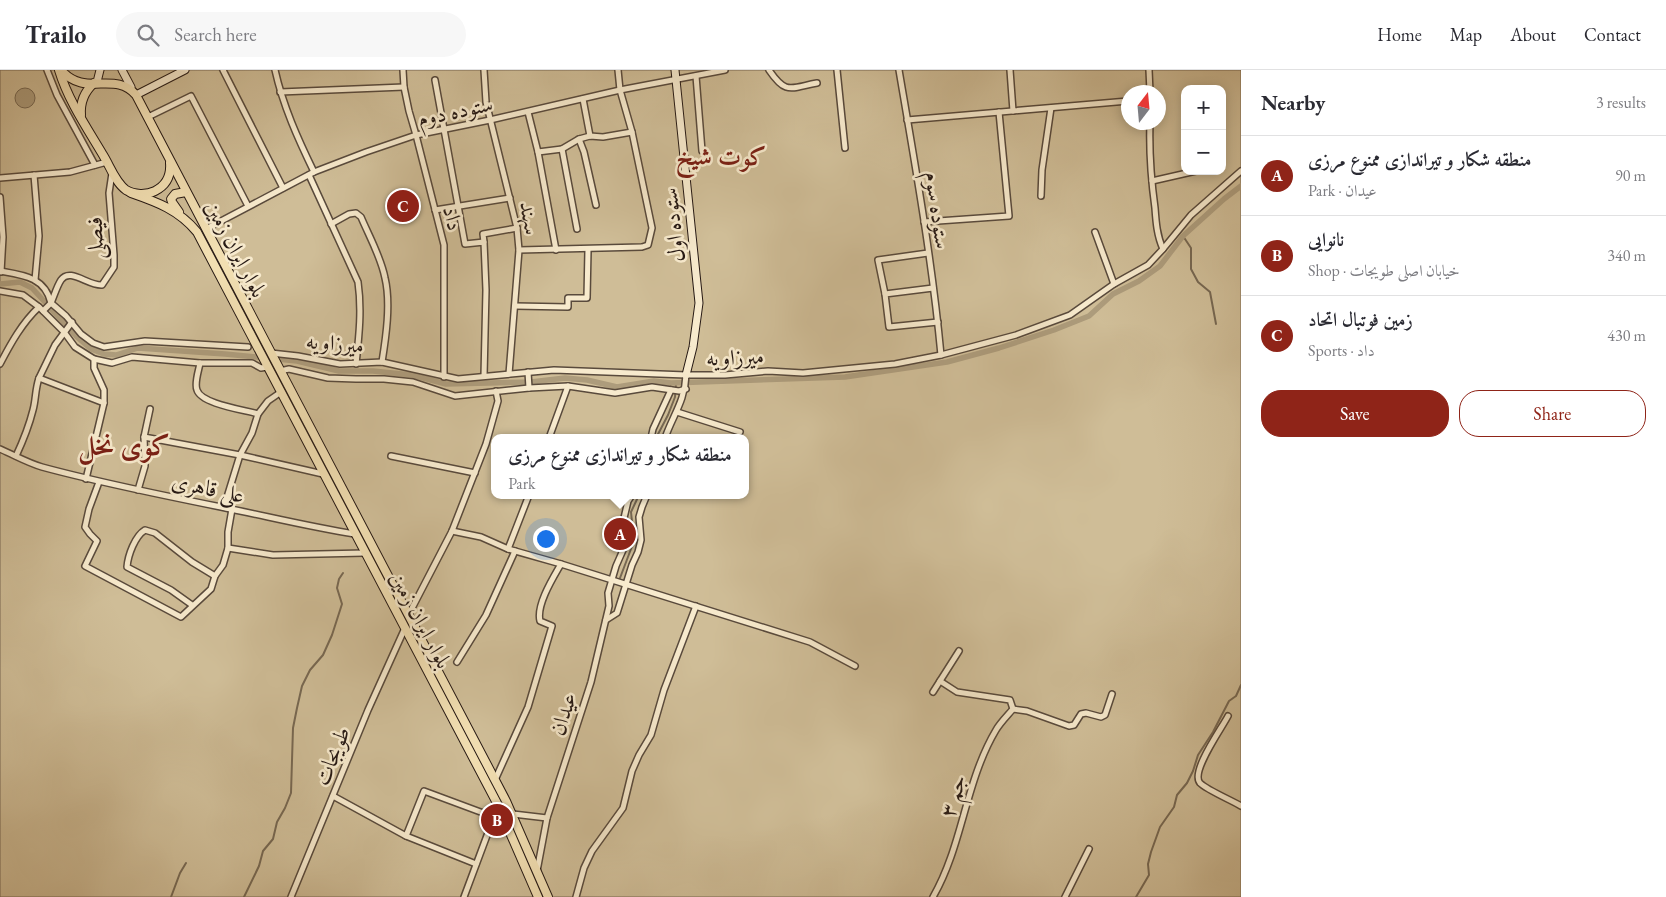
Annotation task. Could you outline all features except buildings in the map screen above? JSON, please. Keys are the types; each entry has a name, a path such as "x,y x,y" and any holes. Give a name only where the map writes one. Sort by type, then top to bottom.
{"main road":[{"path":"60,70 76,81 95,82 109,79 118,80 131,87"},
{"path":"60,70 67,92 124,189 131,193 150,193 161,188 169,178 170,161"},
{"path":"81,117 81,101 88,88 95,82"},
{"name":"بلوار ایران زمین","path":"131,87 495,780 548,897"},
{"path":"182,217 171,199 175,194 186,192"},
{"name":"بلوار ایران زمین","path":"131,193 164,205 182,217 196,232 498,805 538,897"}],"street":[{"path":"47,70 57,95 95,165"},
{"path":"95,82 100,70"},
{"path":"122,70 131,87"},
{"path":"136,95 184,70"},
{"path":"223,70 283,188"},
{"path":"275,70 280,92 331,224 358,282 360,320 356,364"},
{"name":"داد","path":"404,70 404,87 444,245 444,377"},
{"name":"سهند","path":"484,70 486,102 517,228 519,250 509,374"},
{"path":"519,250 588,250 648,245 652,228 632,132 620,90 618,70"},
{"name":"ستوده اول","path":"674,70 698,303 693,347 686,376"},
{"name":"ستوده دوم","path":"206,229 312,174 366,152 416,135 528,112 620,90 725,70"},
{"path":"770,70 782,87 788,88 817,84"},
{"path":"837,70 845,148"},
{"name":"ستوده سوم","path":"899,70 924,222 941,355"},
{"path":"1010,70 1014,111"},
{"path":"1149,70 1150,85"},
{"path":"696,76 702,151"},
{"path":"435,80 466,244 484,242"},
{"path":"280,92 404,87"},
{"path":"148,117 191,96 248,206"},
{"path":"583,99 590,136"},
{"path":"908,120 1121,102"},
{"path":"1041,196 1042,170 1051,108"},
{"path":"528,112 538,152 556,250"},
{"path":"924,222 1009,216 999,112"},
{"path":"1150,130 1149,147 1158,240 1163,249"},
{"path":"538,152 562,150 579,139 590,136 603,137 632,132"},
{"path":"579,139 584,152 596,205"},
{"path":"562,150 577,229"},
{"path":"0,178 70,172 107,162"},
{"name":"میرزاویه","path":"272,354 298,356 340,364 382,362 458,379 509,374 528,375 554,370 686,376 768,371 803,373 895,364 941,355 1016,335 1070,315 1114,284 1148,265 1192,215 1241,171"},
{"name":"فیصلی","path":"51,304 61,279 67,275 73,275 96,286 102,285 114,267 109,192 113,173"},
{"path":"1152,181 1181,174"},
{"path":"34,175 39,236 35,280"},
{"path":"0,198 3,237 1,272 35,280 45,286 49,292 51,304 68,327 75,347 94,359 112,363 132,357 200,363 252,363 261,368 266,365"},
{"path":"435,210 510,198"},
{"path":"331,224 349,214 356,213 361,217 386,277 386,337 382,362"},
{"path":"484,376 486,290 483,234 517,228"},
{"path":"1095,232 1114,284"},
{"path":"515,306 568,307 568,298 586,298 588,250"},
{"path":"928,253 878,260 889,327 938,322"},
{"path":"885,294 933,288"},
{"path":"0,291 23,295 68,327 93,343 104,347 145,341 248,347"},
{"path":"0,364 14,337 30,316 51,304"},
{"path":"16,456 26,434 34,407 35,390 39,378 55,344 68,327"},
{"path":"86,479 104,403 104,390 94,368 94,359"},
{"path":"200,363 196,389 200,395 222,405 258,414"},
{"path":"279,369 289,369 328,378 384,379 413,382 456,396 529,386 568,386 615,393 652,387 674,390 686,388"},
{"path":"528,375 529,386"},
{"path":"667,434 678,412 686,388 686,376"},
{"path":"39,378 104,403"},
{"path":"550,434 568,386"},
{"path":"652,434 653,429 674,390"},
{"path":"409,614 452,531 475,473 498,401 496,391"},
{"path":"224,507 240,455 252,433 258,414 268,401 281,392"},
{"path":"138,490 145,466 144,437 150,409"},
{"path":"678,412 740,432"},
{"path":"144,437 240,455 323,474"},
{"name":"علی قاهری","path":"0,449 40,467 86,479 317,528 355,534"},
{"path":"391,456 475,473"},
{"path":"99,482 85,526 97,541 85,566 181,616 210,589 215,576 223,565 228,548 228,532 232,509"},
{"path":"508,549 527,499"},
{"name":"عیدان","path":"537,871 547,818 591,682 601,633 609,606 608,593 626,542 628,533 624,518 629,499"},
{"name":"عیدان","path":"606,620 617,613 638,552 641,540 639,517 645,499"},
{"path":"192,605 172,590 127,567 140,533 145,530 155,533 192,562 215,576"},
{"path":"452,531 481,537 508,549 810,642 855,666"},
{"path":"228,548 273,555 366,553"},
{"path":"457,662 486,616 515,551"},
{"path":"495,780 528,707 552,626 540,621 539,616 546,592 561,564"},
{"path":"576,897 584,868 592,851 623,808 632,771 651,735 664,690 696,606"},
{"name":"طویجات","path":"291,897 368,710 405,628"},
{"path":"933,692 959,651"},
{"path":"940,681 957,692 1010,700 1013,709 1027,711 1069,726 1074,725 1081,714 1086,713 1101,718 1105,715 1112,694"},
{"name":"جم ۳","path":"933,897 939,887 949,859 976,772 997,728 1013,709"},
{"path":"1228,716 1198,767 1197,778 1199,782 1241,806"},
{"path":"406,836 424,791 494,817"},
{"path":"333,796 406,836 476,864"},
{"path":"464,897 498,805"},
{"path":"512,814 547,818"},
{"path":"1065,897 1090,849"}],"shaded area":[{"path":"0,70 1241,70 1241,897 0,897"},
{"path":"25,88 32,91 35,98 32,105 25,108 18,105 15,98 18,91"}],"waterway":[{"path":"0,284 20,282 32,288 77,337 91,349 104,354 116,355 138,348 225,354 297,361 339,371 373,371 412,375 446,384 531,382 565,378 587,380 617,387 654,381 671,383 845,377 947,362 999,348 1089,316 1113,294 1139,281 1160,266 1183,236 1241,186"},
{"path":"1183,236 1191,248 1191,269 1198,282 1210,292 1216,324"},
{"path":"658,434 675,397 676,383"},
{"path":"620,578 634,541 631,512 637,499"},
{"path":"244,897 259,866 263,851 273,839 277,822 291,793 293,728 302,686 310,670 323,655 332,635 342,604 337,588 343,573"},
{"path":"1136,897 1149,875 1148,864 1160,827 1174,807 1177,795 1187,783 1198,755 1213,732 1229,701 1236,696 1241,685"},
{"path":"171,897 186,863"}],"place":[{"name":"زمین فوتبال اتحاد","path":"403,206"},
{"name":"منطقه شکار و تیراندازی ممنوع مرزی","path":"620,534"},
{"name":"نانوایی","path":"497,820"}],"district":[{"name":"کوت شیخ","path":"721,156"},
{"name":"کوی نخل","path":"124,445"}]}
